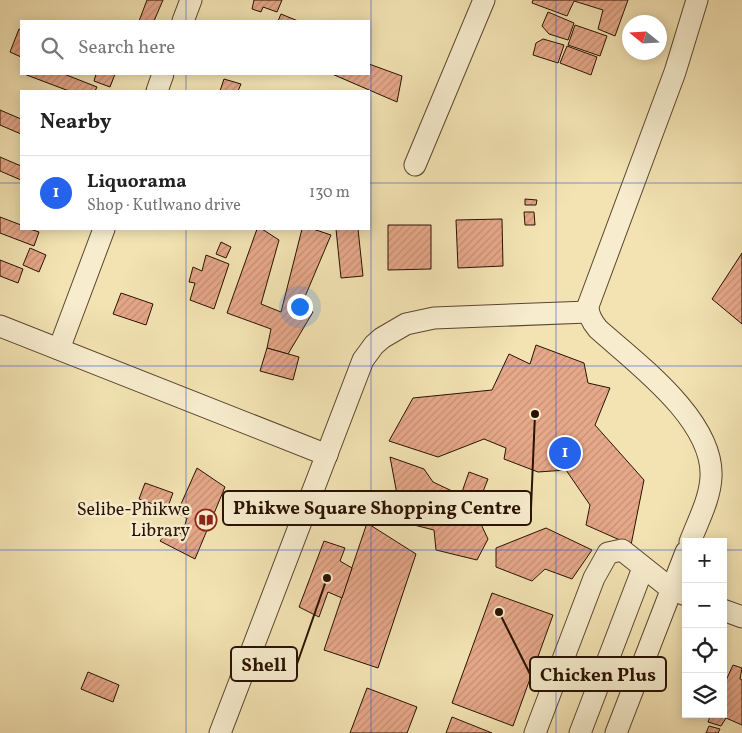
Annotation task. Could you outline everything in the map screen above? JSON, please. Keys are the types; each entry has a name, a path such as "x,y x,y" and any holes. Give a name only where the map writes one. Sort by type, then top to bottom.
{"street":[{"path":"183,20 191,0"},
{"path":"414,165 484,0"},
{"path":"692,538 709,494 710,463 704,441 682,407 653,378 598,329 588,312 590,299 675,72 697,0"},
{"path":"157,90 163,75"},
{"path":"59,349 104,230"},
{"path":"220,733 363,360 374,345 394,330 406,324 434,318 588,312"},
{"path":"0,326 327,455"},
{"path":"535,733 594,578 608,553 622,550 643,568 678,592"},
{"path":"580,733 643,568"},
{"path":"616,733 678,592 682,572"},
{"path":"727,611 742,617"}],"building":[{"path":"147,0 163,0 154,20 139,20"},
{"path":"254,0 282,0 277,12 263,7 261,12 252,9"},
{"path":"533,0 628,0 615,36 598,29 603,10 574,1 567,16 532,3"},
{"path":"548,12 574,23 568,40 549,34 542,26"},
{"path":"281,14 296,20 278,20"},
{"path":"575,25 607,36 600,56 568,45"},
{"path":"19,29 20,57 10,52"},
{"path":"543,39 564,45 558,63 533,55 536,43"},
{"path":"567,46 597,57 591,75 560,63"},
{"path":"370,64 402,76 397,102 334,75 370,75"},
{"path":"27,75 67,75 97,87 96,90 66,90"},
{"path":"96,75 115,75 110,87 94,81"},
{"path":"224,79 241,84 238,90 220,90"},
{"path":"0,110 20,119 20,134 0,125"},
{"path":"0,157 20,166 20,180 0,171"},
{"path":"525,199 537,200 536,205 525,205"},
{"path":"524,212 534,212 535,225 525,225"},
{"path":"0,217 20,225 20,230 39,232 34,246 0,233"},
{"path":"502,219 503,266 458,268 456,220"},
{"path":"388,225 431,225 431,269 388,270"},
{"path":"257,230 264,230 279,240 261,304 281,312 302,230 316,230 331,235 301,306 313,312 288,354 267,348 271,329 227,313"},
{"path":"336,230 358,230 363,276 341,278"},
{"path":"221,242 231,247 226,258 216,254"},
{"path":"30,248 46,255 39,272 23,265"},
{"path":"742,253 742,324 712,299"},
{"path":"206,255 229,264 214,309 190,300 195,283 189,282 193,267 202,271"},
{"path":"0,260 23,269 18,283 0,276"},
{"path":"121,293 153,304 146,325 113,314"},
{"path":"536,345 584,363 588,383 610,388 595,425 644,480 631,545 586,525 590,505 566,470 538,472 504,459 506,448 484,439 438,457 389,441 413,398 492,390 509,354 530,364"},
{"path":"267,348 299,357 293,380 260,371"},
{"path":"390,457 424,469 433,482 469,499 488,539 477,560 436,550 434,530 398,521 399,505"},
{"path":"197,468 225,487 195,559 160,541 169,530 182,534 187,518 177,513"},
{"path":"469,472 488,479 480,499 462,492"},
{"path":"145,483 173,493 167,509 139,499"},
{"path":"231,500 255,509 249,525 225,516"},
{"path":"367,523 416,554 378,668 324,650"},
{"path":"546,528 592,550 572,579 545,569 532,581 496,567 496,548"},
{"path":"324,541 345,548 340,561 352,568 342,598 328,592 319,617 299,607"},
{"path":"492,593 553,615 513,726 452,703"},
{"path":"733,665 742,668 740,679 742,680 742,725 726,718 727,678"},
{"path":"88,672 119,685 113,702 81,689"},
{"path":"367,688 417,707 407,733 350,733"},
{"path":"452,717 492,733 446,733"},
{"path":"710,718 726,718 721,726 708,722"},
{"path":"709,726 720,729 718,733 706,733"}],"place":[{"name":"Phikwe Square Shopping Centre","path":"535,414"},
{"name":"Liquorama","path":"565,453"},
{"name":"Selibe-Phikwe Library","path":"206,520"},
{"name":"Shell","path":"327,578"},
{"name":"Chicken Plus","path":"499,612"}]}
